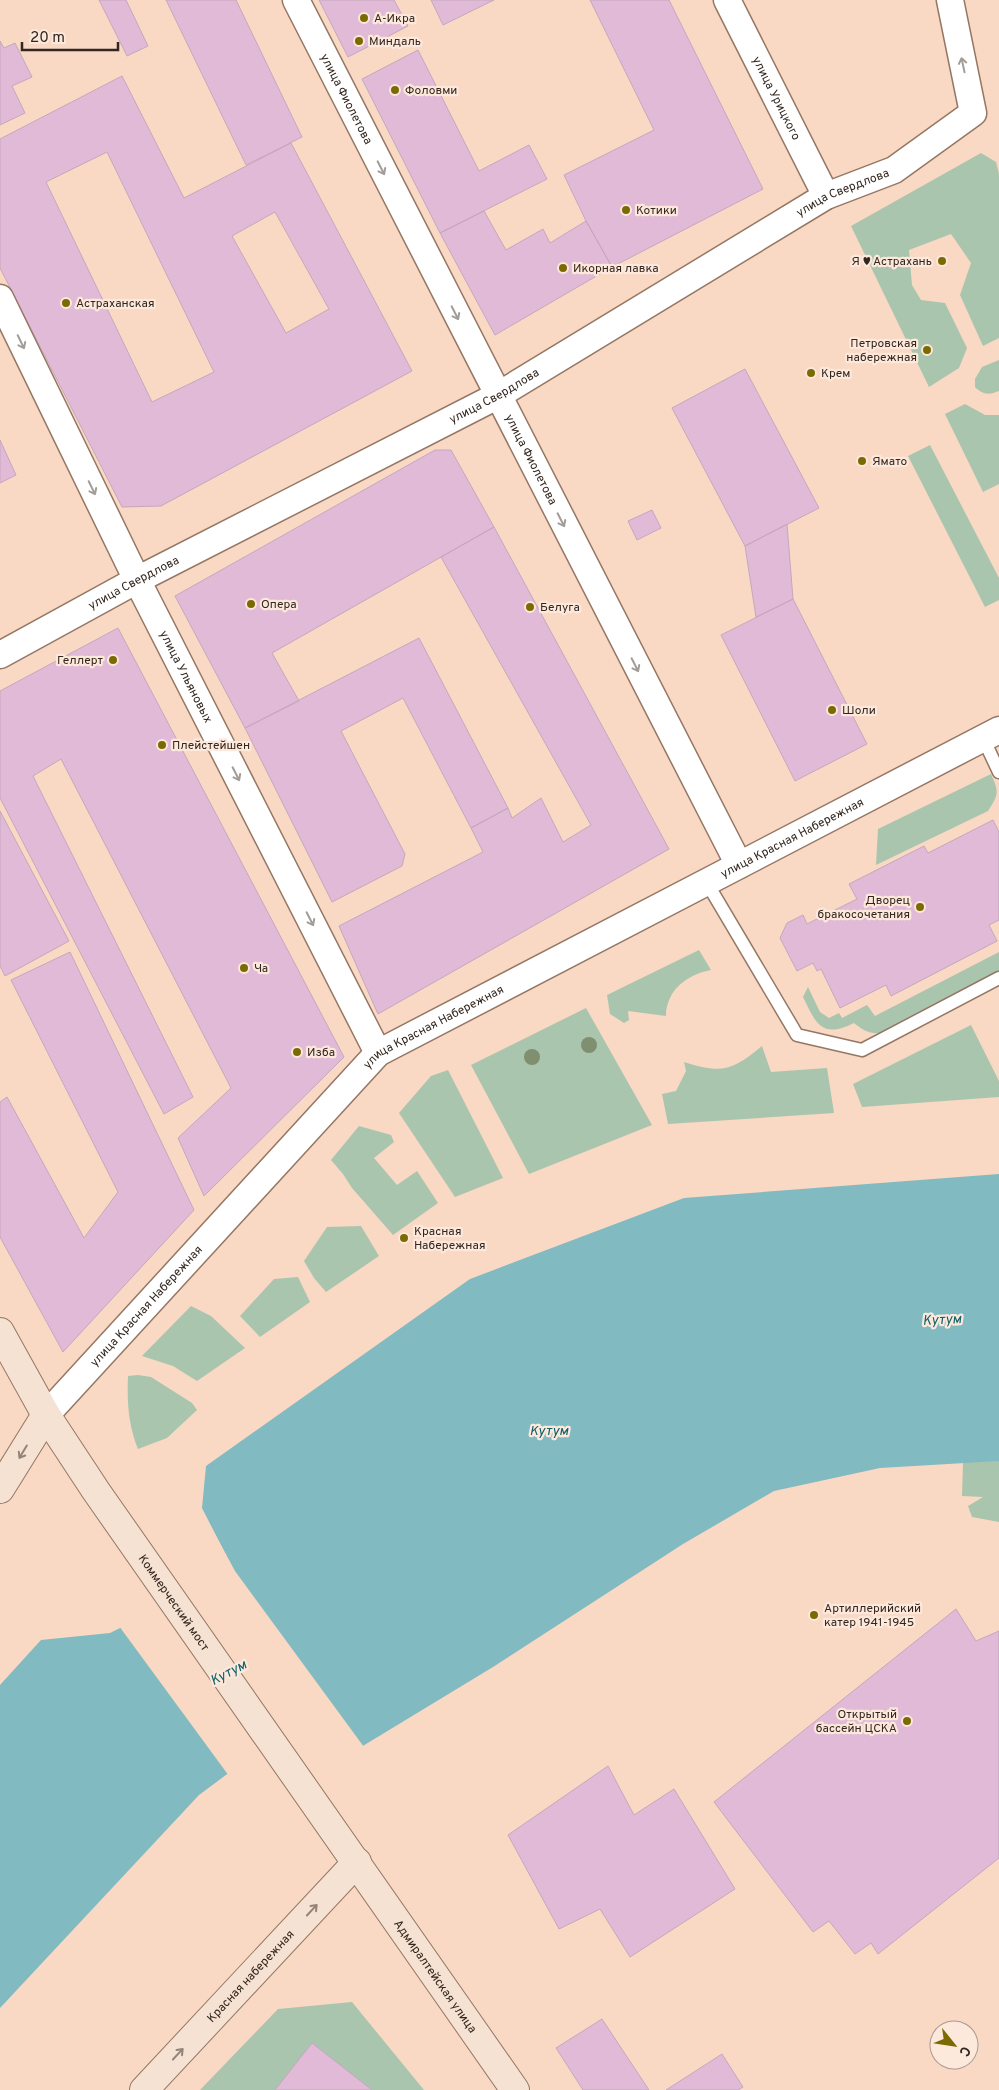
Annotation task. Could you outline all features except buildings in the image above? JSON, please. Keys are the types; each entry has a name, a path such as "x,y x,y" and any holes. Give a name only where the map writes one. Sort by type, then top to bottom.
{"main road":[{"path":"0,1332 46,1415"},
{"name":"улица Красная Набережная","path":"0,1489 46,1415"},
{"name":"Коммерческий мост","path":"46,1415 96,1491 357,1862"},
{"name":"Красная набережная","path":"144,2090 357,1862"},
{"name":"Адмиралтейская улица","path":"357,1862 515,2090"}],"street":[{"name":"улица Фиолетова","path":"296,0 497,396 739,865"},
{"name":"улица Урицкого","path":"727,0 826,196"},
{"name":"улица Свердлова","path":"0,655 137,580 497,396 826,196 894,170 973,113 950,0"},
{"name":"улица Ульяновых","path":"0,298 137,580 378,1053"},
{"name":"улица Красная Набережная","path":"46,1415 378,1053 991,734"}],"lane":[{"path":"991,734 999,772"},
{"path":"706,883 797,1036 862,1050 999,978"}],"green space":[{"path":"981,153 996,162 999,174 999,338 983,346 960,295 971,263 951,234 909,250 912,285 921,300 945,303 967,348 959,368 929,387 851,226"},
{"path":"999,360 999,391 989,394 981,392 975,387 975,379 982,367"},
{"path":"965,404 985,415 999,415 999,484 983,492 945,414"},
{"path":"930,445 999,578 999,600 985,607 908,456"},
{"path":"991,774 997,793 988,811 876,865 878,829"},
{"path":"699,950 711,970 694,975 674,991 667,1007 666,1016 628,1011 629,1020 624,1023 610,1014 607,995"},
{"path":"999,952 999,971 882,1033 867,1031 854,1023 843,1028 827,1029 816,1021 803,997 808,987 820,1012 829,1018 839,1013 842,1018 867,1005 875,1016"},
{"path":"586,1008 652,1125 529,1174 471,1065"},
{"path":"971,1025 999,1081 999,1097 862,1107 853,1084"},
{"path":"762,1046 771,1072 827,1068 834,1113 668,1124 662,1094 676,1091 686,1071 684,1062 708,1068 726,1068 742,1061"},
{"path":"448,1070 503,1178 455,1197 399,1113 431,1076"},
{"path":"359,1126 391,1135 394,1142 374,1158 397,1185 417,1171 438,1203 393,1235 352,1188 331,1160"},
{"path":"361,1226 379,1256 326,1292 314,1278 304,1261 327,1227"},
{"path":"298,1277 310,1302 260,1337 240,1316 274,1279"},
{"path":"191,1306 211,1316 245,1348 197,1381 173,1366 142,1356"},
{"path":"128,1376 151,1377 192,1403 197,1410 167,1438 138,1449 130,1422"},
{"path":"999,1387 999,1522 972,1517 968,1506 983,1497 962,1496 963,1463"},
{"path":"352,2002 424,2090 200,2090 278,2009"}],"water":[{"name":"Кутум","path":"999,1174 999,1461 880,1468 774,1491 683,1544 493,1667 310,1778 277,1737 199,1795 0,2008 0,1685 41,1640 110,1633 234,1571 202,1508 206,1466 470,1279 684,1198"}],"pier":[{"path":"200,1506 235,1571 364,1747 311,1780 276,1740 229,1776 119,1626 231,1570"}],"place":[{"name":"А-Икра","path":"364,18"},
{"name":"Миндаль","path":"359,41"},
{"name":"Фоловми","path":"395,90"},
{"name":"Котики","path":"626,210"},
{"name":"Я ♥ Астрахань","path":"942,261"},
{"name":"Икорная лавка","path":"563,268"},
{"name":"Астраханская","path":"66,303"},
{"name":"Петровская набережная","path":"927,350"},
{"name":"Крем","path":"811,373"},
{"name":"Ямато","path":"862,461"},
{"name":"Опера","path":"251,604"},
{"name":"Белуга","path":"530,607"},
{"name":"Геллерт","path":"113,660"},
{"name":"Шоли","path":"832,710"},
{"name":"Плейстейшен","path":"162,745"},
{"name":"Дворец бракосочетания","path":"920,907"},
{"name":"Ча","path":"244,968"},
{"name":"Изба","path":"297,1052"},
{"name":"Красная Набережная","path":"404,1238"},
{"name":"Артиллерийский катер 1941-1945","path":"814,1615"},
{"name":"Открытый бассейн ЦСКА","path":"907,1721"}]}
